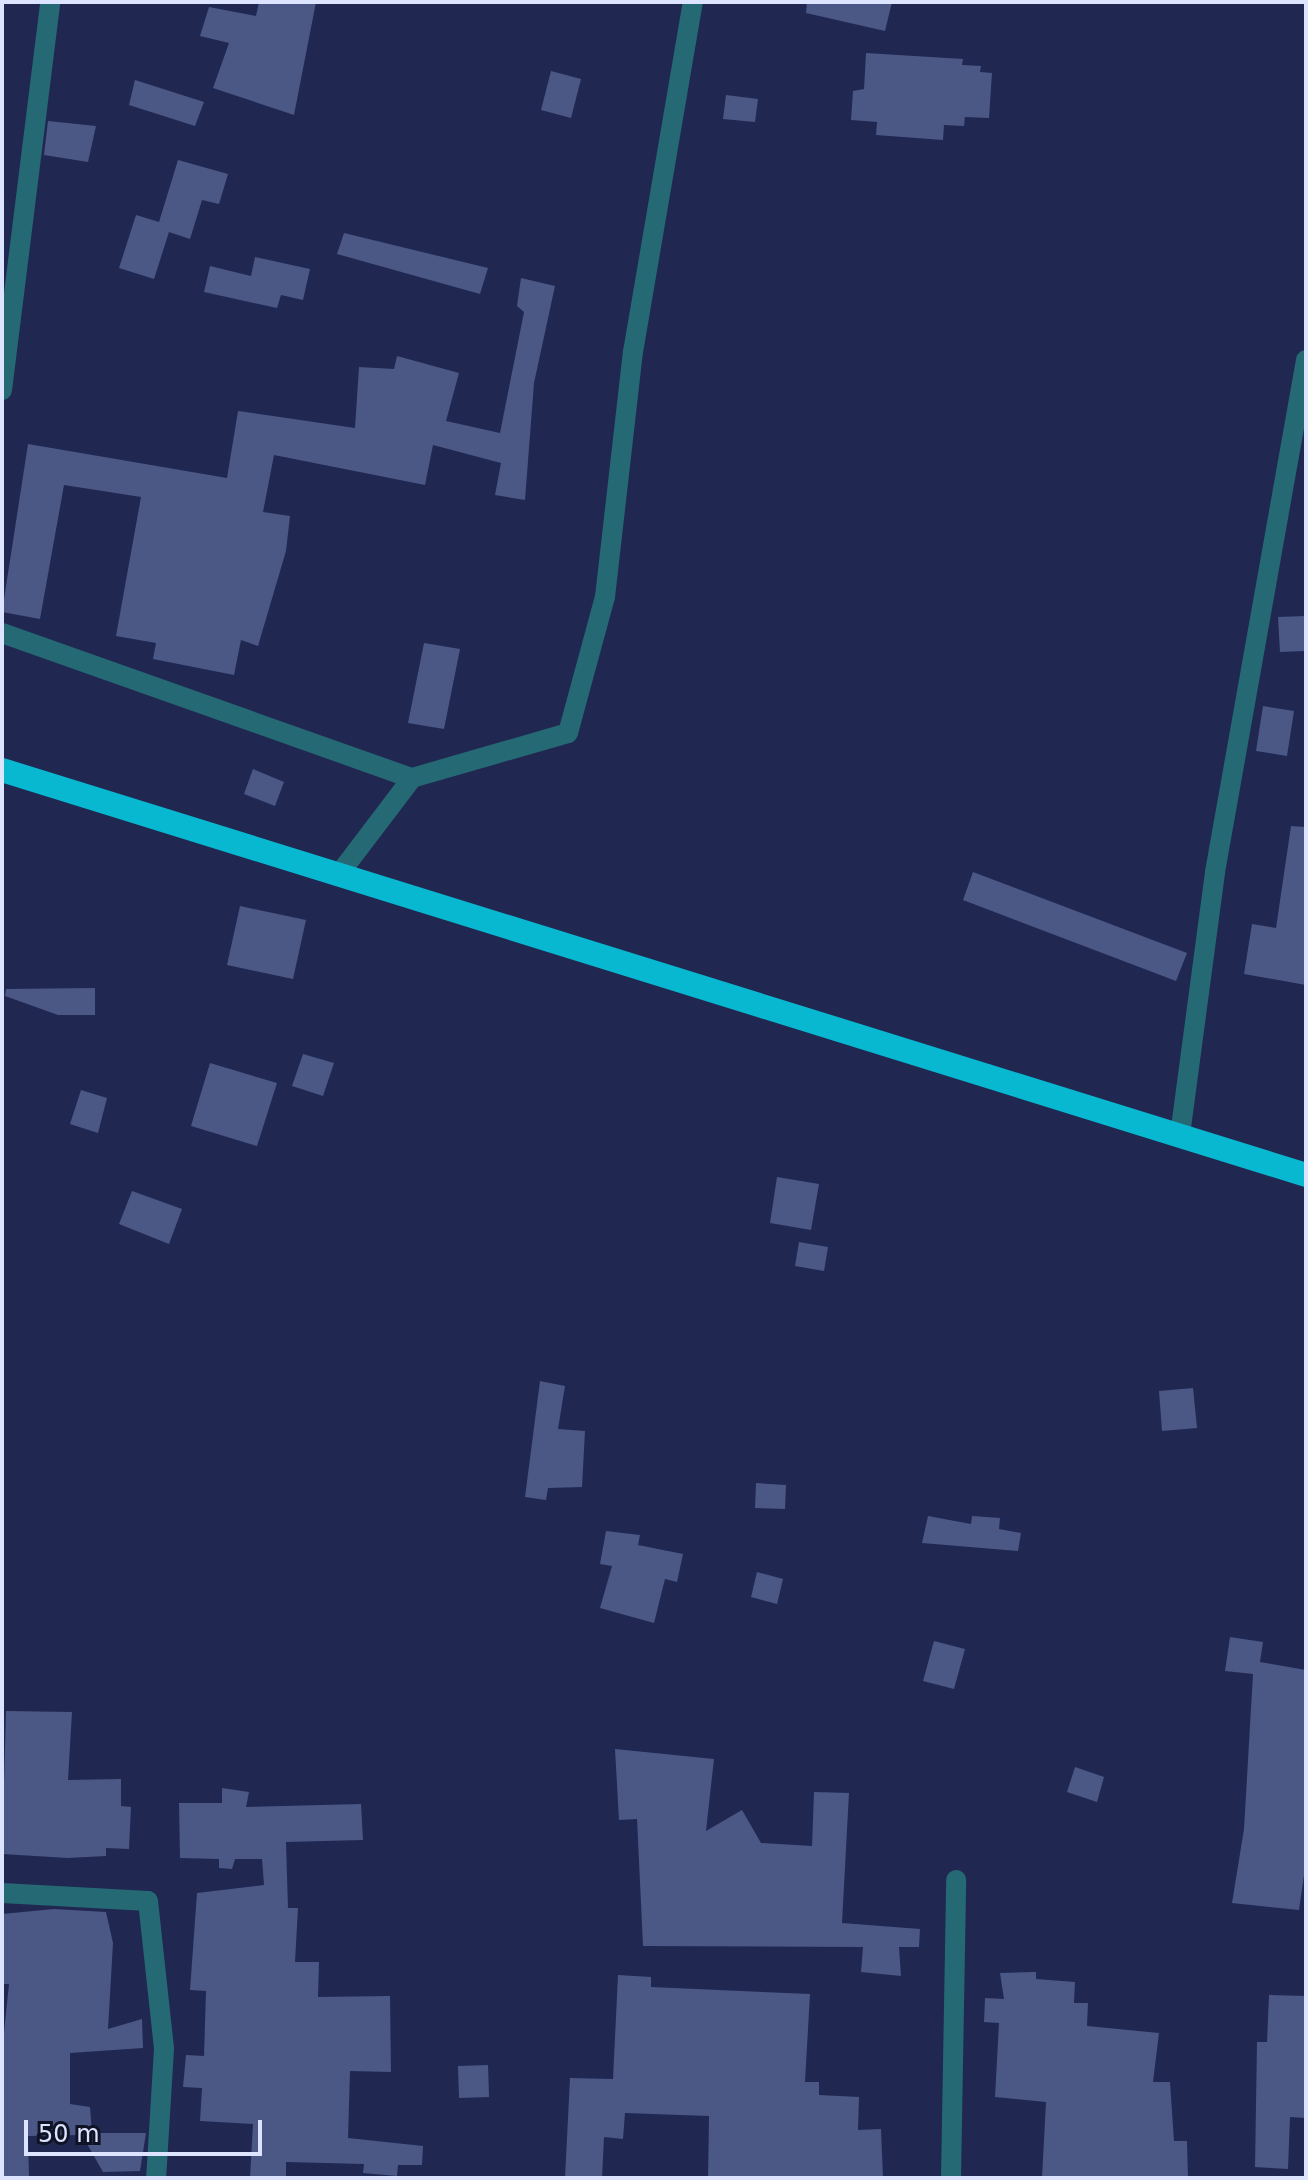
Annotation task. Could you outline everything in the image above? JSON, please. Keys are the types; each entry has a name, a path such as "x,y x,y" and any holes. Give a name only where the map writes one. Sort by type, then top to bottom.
{"highway":[{"path":"2,770 1306,1175"}],"street":[{"path":"2,390 50,2"},
{"path":"2,633 412,778 568,733 605,597 633,352 693,2"},
{"path":"1180,1135 1215,872 1306,360"},
{"path":"340,873 412,778"},
{"path":"951,2178 956,1880"},
{"path":"2,1893 148,1901 164,2049 156,2178"}],"building":[{"path":"259,2 316,2 294,115 213,88 229,43 200,36 209,7 256,16"},
{"path":"807,2 892,2 885,31 806,13"},
{"path":"866,53 963,59 962,65 981,66 980,72 992,73 989,118 965,117 964,126 944,125 943,140 876,135 877,122 851,120 853,91 864,89"},
{"path":"551,71 581,79 571,118 541,110"},
{"path":"135,80 204,102 195,126 129,105"},
{"path":"726,95 758,99 755,122 723,119"},
{"path":"48,121 96,126 88,162 44,155"},
{"path":"178,160 228,174 219,204 202,200 190,239 169,232 154,279 119,268 136,215 159,222"},
{"path":"344,233 488,268 480,294 337,254"},
{"path":"255,257 310,269 303,300 281,295 277,308 204,292 210,266 251,276"},
{"path":"521,278 555,286 534,383 525,500 495,495 501,463 433,445 425,485 274,455 263,512 290,516 286,551 258,646 241,640 234,675 153,659 156,643 116,636 141,497 64,485 40,619 2,612 28,444 227,478 238,411 355,428 359,367 394,369 397,356 459,373 446,421 500,433 524,312 517,306"},
{"path":"1305,616 1305,651 1280,652 1278,617"},
{"path":"424,643 460,649 444,729 408,723"},
{"path":"1263,706 1294,711 1287,756 1256,751"},
{"path":"253,769 284,782 275,806 244,794"},
{"path":"1291,826 1306,827 1306,985 1244,974 1252,924 1276,928"},
{"path":"973,872 1187,953 1176,981 963,900"},
{"path":"240,906 306,920 293,979 227,965"},
{"path":"95,988 95,1015 58,1015 5,996 6,989"},
{"path":"303,1054 334,1063 323,1096 292,1086"},
{"path":"210,1063 277,1083 257,1146 191,1126"},
{"path":"81,1090 107,1098 98,1133 70,1124"},
{"path":"777,1177 819,1184 811,1230 770,1223"},
{"path":"132,1191 182,1209 169,1244 119,1224"},
{"path":"799,1242 828,1247 824,1271 795,1266"},
{"path":"540,1381 565,1386 558,1429 585,1431 582,1487 548,1488 546,1500 525,1497"},
{"path":"1193,1388 1197,1428 1162,1431 1159,1391"},
{"path":"756,1483 786,1485 785,1509 755,1508"},
{"path":"928,1516 971,1524 972,1516 1000,1518 999,1529 1021,1533 1018,1551 922,1543"},
{"path":"606,1531 640,1535 638,1545 683,1554 677,1582 665,1579 654,1623 600,1608 612,1566 600,1564"},
{"path":"757,1572 783,1579 777,1604 751,1597"},
{"path":"1230,1637 1263,1642 1260,1662 1306,1670 1306,1861 1299,1910 1232,1903 1244,1829 1253,1674 1225,1671"},
{"path":"934,1641 965,1649 954,1689 923,1681"},
{"path":"6,1711 72,1712 68,1780 121,1779 121,1806 131,1807 129,1849 106,1848 106,1856 68,1858 2,1854"},
{"path":"615,1749 714,1759 706,1831 742,1810 761,1843 812,1846 814,1792 849,1793 842,1923 920,1929 919,1947 899,1947 901,1976 861,1972 863,1947 643,1946 637,1819 619,1820"},
{"path":"1075,1767 1104,1777 1097,1802 1067,1792"},
{"path":"222,1788 249,1792 246,1807 361,1804 363,1840 286,1842 288,1908 298,1908 295,1962 319,1962 318,1997 390,1996 391,2072 350,2071 348,2138 423,2146 422,2165 398,2165 397,2176 363,2173 364,2164 286,2162 286,2178 250,2178 253,2124 200,2121 202,2088 183,2087 186,2055 204,2056 206,1991 190,1990 197,1893 264,1885 262,1859 235,1859 232,1869 219,1868 219,1859 180,1858 179,1803 222,1803"},
{"path":"54,1909 106,1912 113,1943 108,2029 142,2019 143,2048 70,2053 70,2104 90,2107 92,2133 146,2133 140,2171 103,2172 82,2135 28,2136 29,2178 2,2178 2,2052 9,1984 2,1984 2,1914"},
{"path":"1036,1972 1036,1979 1075,1982 1074,2003 1088,2003 1087,2026 1159,2033 1153,2082 1170,2082 1174,2141 1187,2141 1188,2178 1042,2178 1046,2102 995,2097 999,2023 984,2022 985,1998 1004,1999 1000,1973"},
{"path":"618,1975 651,1977 651,1987 810,1994 805,2082 819,2082 819,2095 859,2097 858,2130 881,2129 883,2178 708,2178 709,2116 625,2113 623,2139 604,2137 602,2178 565,2178 570,2078 613,2079"},
{"path":"1269,1995 1306,1996 1306,2118 1290,2117 1288,2169 1255,2167 1257,2042 1267,2042"},
{"path":"488,2065 489,2097 459,2098 458,2066"}]}
